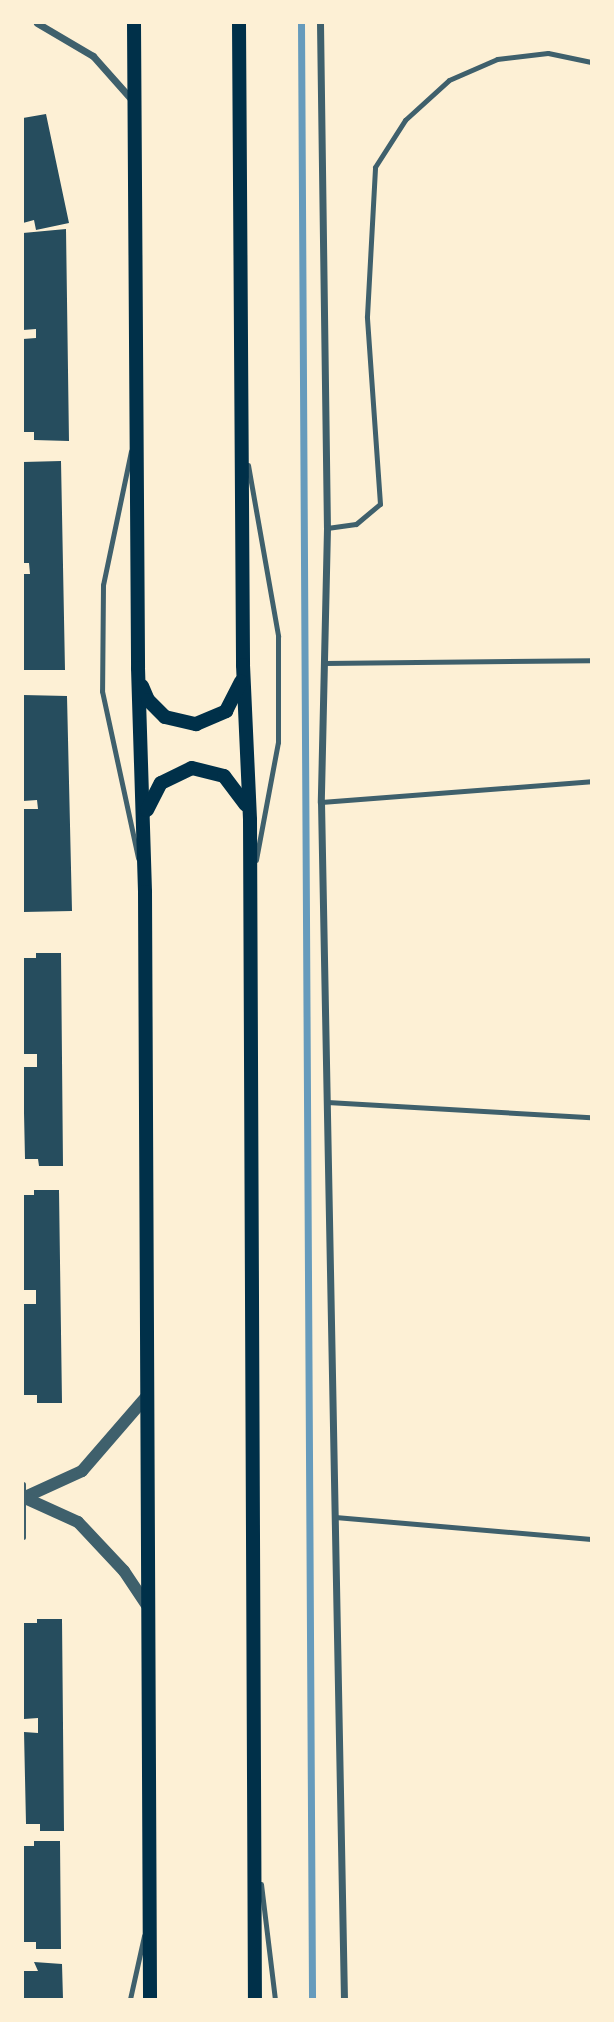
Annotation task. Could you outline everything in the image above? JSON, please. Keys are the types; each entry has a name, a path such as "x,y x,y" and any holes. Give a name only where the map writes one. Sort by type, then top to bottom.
{"main road":[{"path":"134,23 138,668 145,892 150,1999"},
{"path":"239,23 243,665 250,820 256,1999"},
{"path":"138,668 144,692 159,712 180,723 197,724 212,720 231,705 243,665"},
{"path":"144,822 161,783 191,768 209,769 232,781 242,795 250,820"}],"street":[{"path":"37,23 93,56 135,103"},
{"path":"320,23 327,528 321,802 344,1999"},
{"path":"24,1498 82,1471 147,1396"},
{"path":"24,1498 78,1522 124,1571 148,1607"}],"lane":[{"path":"327,528 356,524 380,504 367,316 374,167 405,120 449,80 497,60 548,53 591,62"},
{"path":"137,424 103,585 103,691 145,892"},
{"path":"242,432 278,636 278,742 250,894"},
{"path":"324,663 591,660"},
{"path":"321,802 591,781"},
{"path":"327,1102 591,1117"},
{"path":"23,1484 23,1537"},
{"path":"335,1517 591,1539"},
{"path":"255,1833 275,1999"},
{"path":"130,1999 150,1909"}],"building":[{"path":"46,114 69,223 36,230 34,220 23,223 23,118"},
{"path":"66,229 69,441 34,440 34,432 23,432 23,339 36,338 36,329 23,330 23,233"},
{"path":"61,461 65,670 23,670 23,574 30,574 29,563 23,563 23,462"},
{"path":"23,695 67,696 72,911 23,912 23,809 38,809 37,800 23,801"},
{"path":"36,953 61,953 63,1166 39,1166 38,1159 25,1159 23,1067 37,1067 37,1054 23,1054 23,958 36,958"},
{"path":"34,1190 59,1190 62,1403 37,1403 37,1395 23,1395 23,1304 36,1304 36,1290 23,1290 23,1195 34,1195"},
{"path":"37,1619 62,1619 64,1831 40,1831 40,1824 26,1824 24,1732 38,1733 38,1718 24,1719 23,1623 37,1623"},
{"path":"34,1841 60,1841 61,1949 36,1949 36,1942 23,1942 23,1846 34,1846"},
{"path":"34,1962 62,1964 63,1999 24,1999 24,1971 38,1971"}],"waterway":[{"path":"301,23 312,1999"}]}
